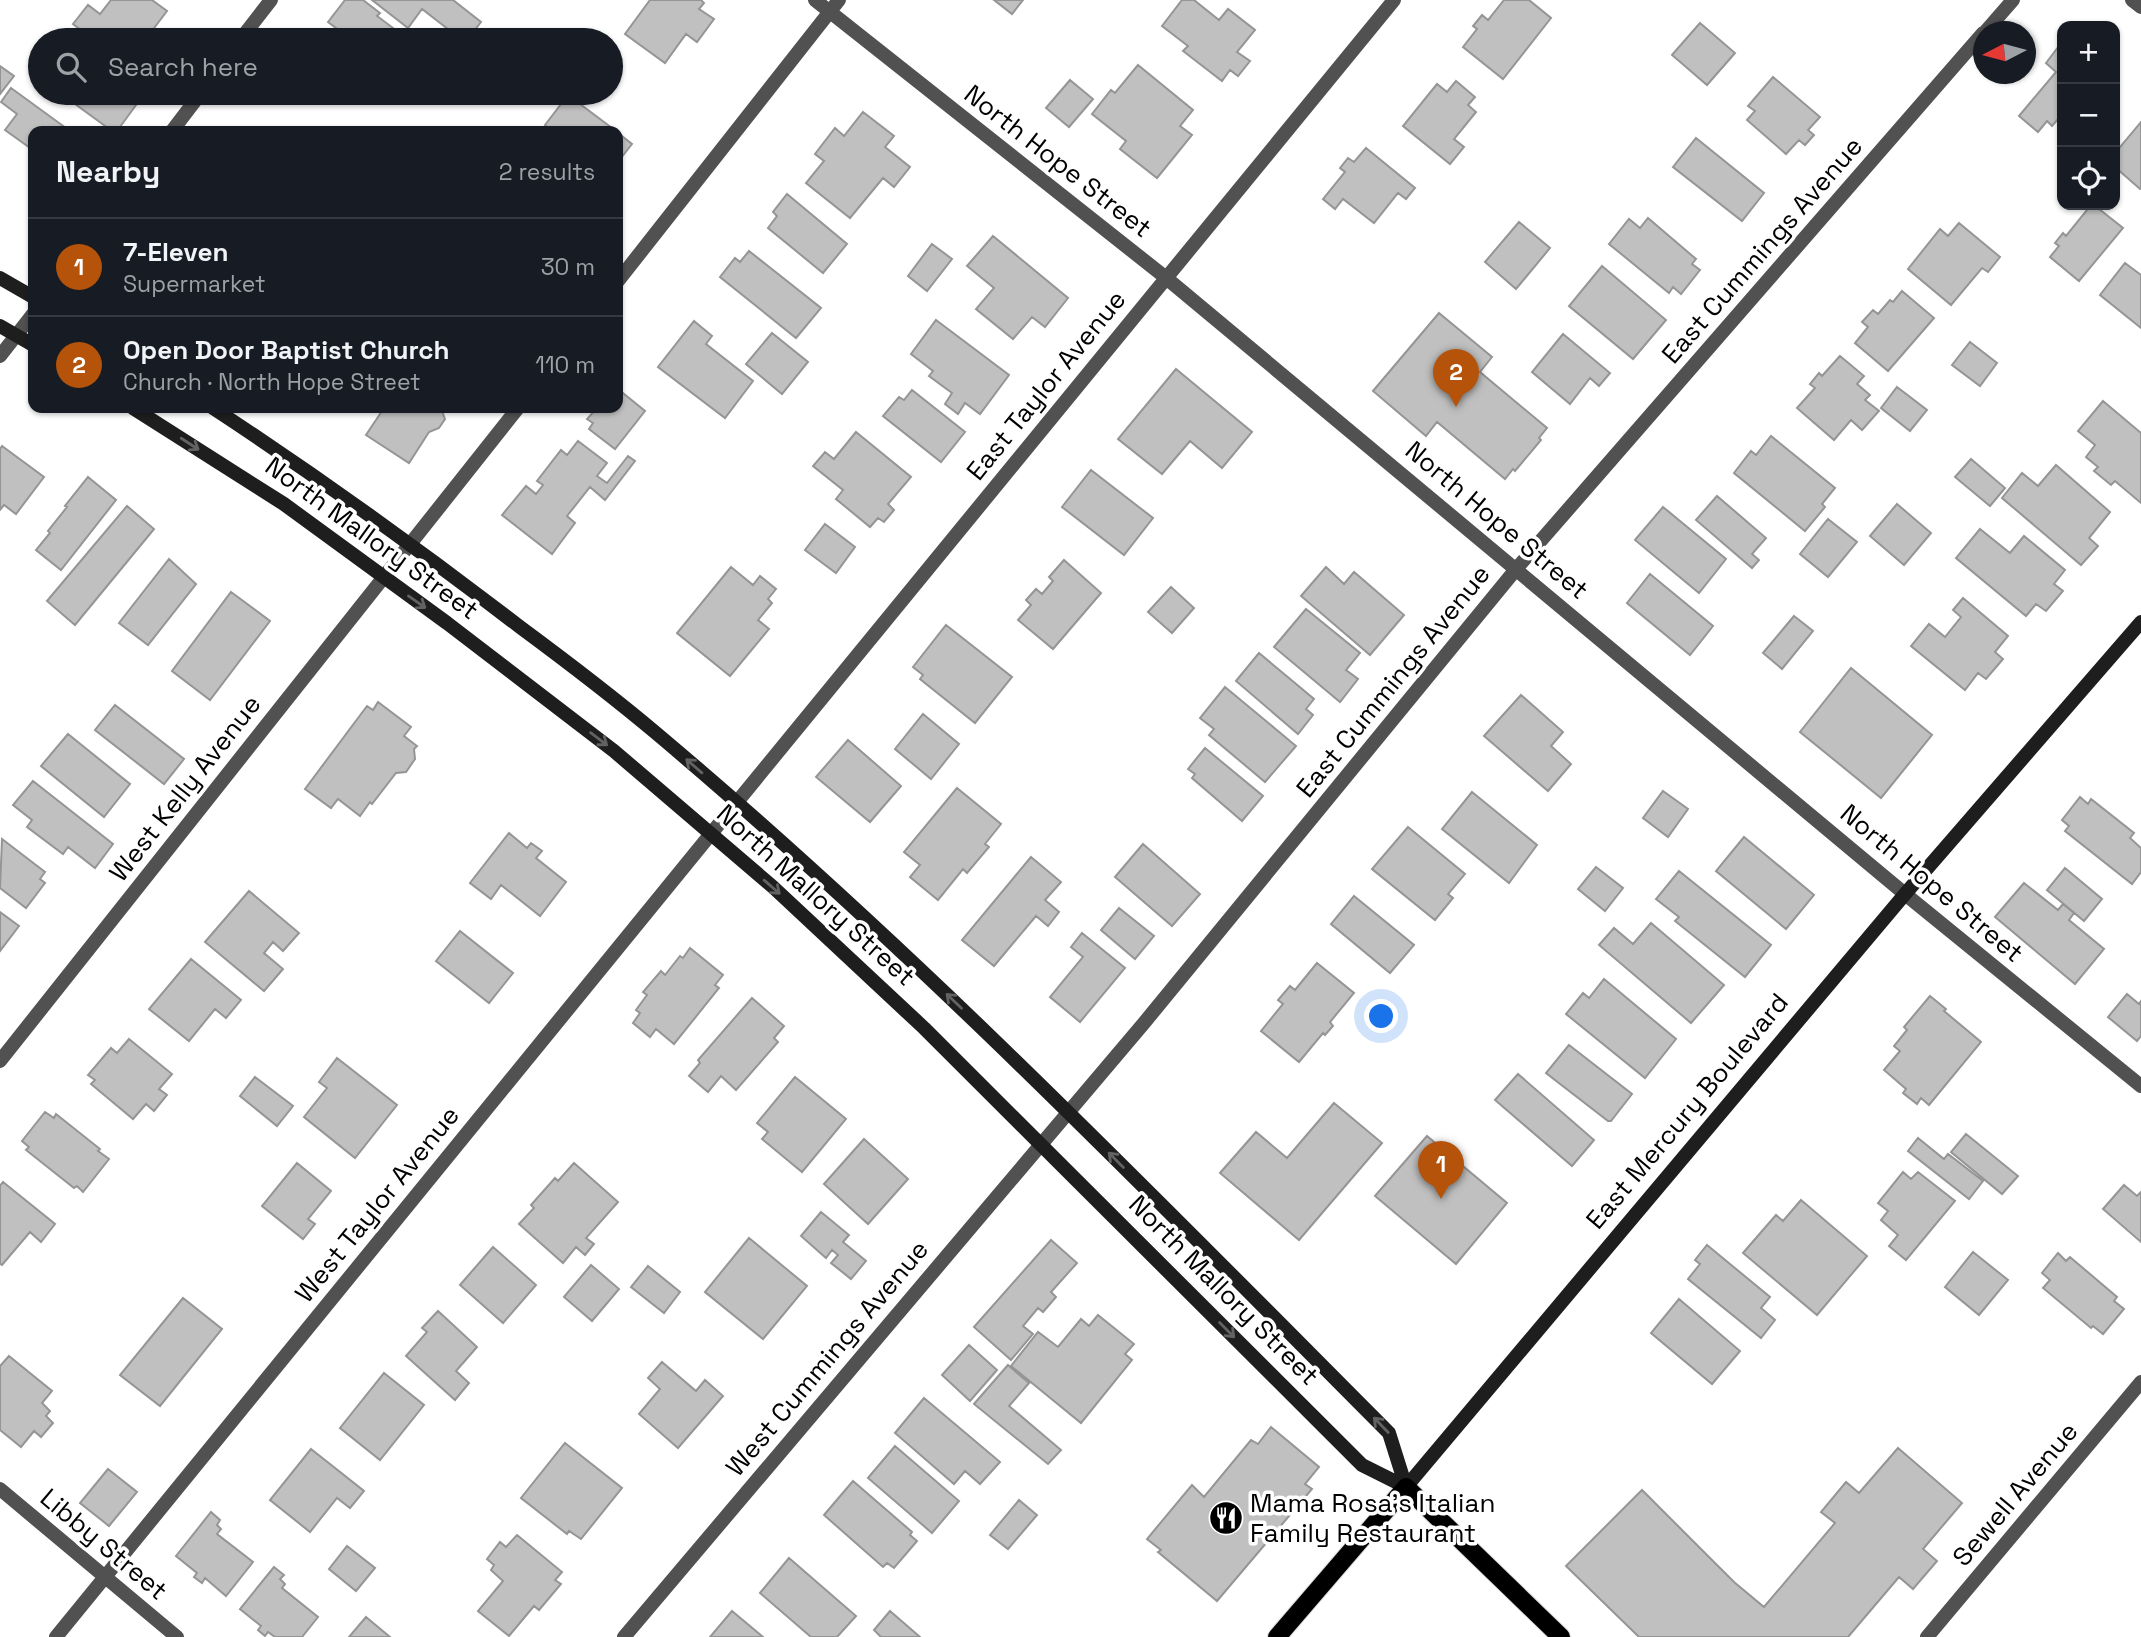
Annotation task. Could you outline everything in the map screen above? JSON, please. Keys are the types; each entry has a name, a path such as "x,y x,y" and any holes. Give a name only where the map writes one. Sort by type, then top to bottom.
{"main road":[{"path":"0,278 28,294"},
{"path":"0,326 28,342"},
{"name":"North Mallory Street","path":"141,413 284,504 447,623 614,751 773,887 924,1028 1362,1465 1406,1487 1561,1637"},
{"name":"North Mallory Street","path":"221,413 326,483 631,713 737,803 915,963 1068,1111 1389,1433 1406,1487"},
{"name":"East Mercury Boulevard","path":"1277,1637 1905,894 2141,622"}],"street":[{"path":"249,28 271,0"},
{"name":"North Hope Street","path":"815,0 1165,277 1905,894 2141,1086"},
{"path":"623,275 839,0"},
{"name":"East Taylor Avenue","path":"737,803 1394,0"},
{"name":"East Cummings Avenue","path":"1994,21 2012,0"},
{"path":"2132,0 2141,7"},
{"name":"East Cummings Avenue","path":"1068,1111 1153,1013 1517,568 1973,45"},
{"path":"176,126 192,105"},
{"path":"0,356 28,320"},
{"name":"West Kelly Avenue","path":"0,1061 514,413"},
{"name":"West Taylor Avenue","path":"56,1637 737,803"},
{"name":"West Cummings Avenue","path":"624,1637 1068,1111"},
{"name":"Sewell Avenue","path":"1927,1637 2141,1382"},
{"name":"Libby Street","path":"0,1489 177,1637"}],"building":[{"path":"111,0 152,0 167,11 154,28 78,28 73,24 88,5 100,14"},
{"path":"345,0 363,0 380,13 377,16 393,28 336,28 328,22"},
{"path":"372,0 453,0 481,22 476,28 447,28 422,9 408,28"},
{"path":"650,0 701,0 704,3 699,9 714,19 697,42 686,34 665,63 625,34"},
{"path":"994,0 1023,0 1012,14"},
{"path":"1182,0 1194,0 1219,20 1228,9 1255,30 1237,52 1250,61 1238,76 1230,70 1222,81 1183,51 1188,46 1162,26"},
{"path":"1504,0 1529,0 1551,18 1503,79 1463,47 1477,29 1473,26 1482,15 1488,20"},
{"path":"1700,23 1735,53 1707,85 1672,55"},
{"path":"2057,49 2057,120 2052,126 2047,121 2038,132 2019,116 2056,72 2046,63"},
{"path":"1138,65 1193,110 1180,126 1192,135 1157,178 1120,149 1126,141 1092,114 1111,90 1115,93"},
{"path":"0,66 14,76 0,94"},
{"path":"1773,77 1820,117 1808,130 1814,135 1805,145 1799,140 1786,154 1747,120 1755,111 1748,106"},
{"path":"1070,80 1093,99 1069,127 1046,108"},
{"path":"1456,81 1475,97 1468,105 1476,112 1454,139 1464,147 1450,164 1403,126 1437,84 1447,92"},
{"path":"11,88 28,100 28,105 34,105 63,126 28,126 28,146 5,130 17,114 1,102"},
{"path":"76,105 136,105 121,126 105,126"},
{"path":"560,105 581,105 609,126 546,126"},
{"path":"863,112 894,136 885,147 910,167 894,187 883,178 850,218 806,183 824,161 815,154 835,128 844,136"},
{"path":"2141,122 2140,189 2120,171 2120,147"},
{"path":"623,137 632,144 623,155"},
{"path":"1696,138 1764,193 1742,221 1673,167"},
{"path":"1366,148 1415,188 1406,199 1398,193 1374,223 1343,199 1335,209 1323,199 1345,172 1340,168 1348,158 1354,162"},
{"path":"787,194 847,244 823,273 768,228 777,216 773,212"},
{"path":"2087,210 2100,210 2123,228 2079,281 2050,257 2059,246 2055,243 2063,233 2066,236"},
{"path":"1648,218 1696,259 1692,264 1700,270 1681,294 1673,287 1669,293 1609,244 1629,219 1640,228"},
{"path":"1519,222 1550,248 1516,289 1485,262"},
{"path":"1959,223 2000,257 1988,272 1982,268 1951,305 1908,269 1940,229 1948,236"},
{"path":"993,236 1068,298 1045,327 1032,317 1013,339 976,309 994,288 967,266"},
{"path":"932,244 952,259 927,291 908,276"},
{"path":"749,251 821,308 796,338 720,277 735,258 740,262"},
{"path":"2125,263 2141,275 2141,328 2100,295"},
{"path":"1602,266 1666,320 1633,359 1569,306"},
{"path":"1902,291 1934,318 1888,371 1855,343 1868,327 1862,322 1873,310 1878,314"},
{"path":"1439,313 1492,357 1480,372 1547,428 1539,438 1541,440 1505,479 1437,422 1426,436 1373,391"},
{"path":"936,320 1009,375 980,414 965,403 958,414 945,404 952,393 929,376 933,371 911,354"},
{"path":"694,321 712,336 706,344 753,381 725,418 658,367"},
{"path":"772,333 808,362 782,394 746,364"},
{"path":"1563,334 1610,373 1599,386 1590,378 1570,404 1532,372"},
{"path":"1970,342 1997,363 1980,386 1952,365"},
{"path":"1840,356 1864,376 1857,384 1870,395 1865,400 1879,411 1862,430 1851,420 1834,440 1797,408 1815,388 1810,384 1819,373 1822,376"},
{"path":"1176,369 1252,432 1222,468 1190,441 1162,474 1118,439"},
{"path":"1897,387 1927,410 1910,431 1881,408"},
{"path":"912,390 965,432 941,462 883,416 899,397 904,400"},
{"path":"623,393 645,411 615,449 589,429 593,423 587,419 592,413 623,413"},
{"path":"2103,401 2141,433 2141,503 2115,481 2111,485 2094,471 2098,467 2086,457 2095,445 2078,431"},
{"path":"381,413 443,413 445,419 439,428 429,432 409,463 366,435"},
{"path":"856,432 911,477 888,504 894,510 884,522 878,518 870,527 836,499 843,490 813,466 825,452 834,459"},
{"path":"1771,436 1835,488 1822,504 1825,507 1805,531 1734,473 1751,451 1756,455"},
{"path":"578,441 607,463 597,476 607,483 628,456 635,461 605,500 590,487 567,516 575,523 552,554 502,515 526,486 536,494 543,485 537,481 561,450 567,455"},
{"path":"2,446 44,477 16,514 4,505 0,510"},
{"path":"1971,459 2005,488 1990,506 1955,477"},
{"path":"2056,465 2110,512 2089,538 2098,546 2081,565 2002,498 2022,473 2038,486"},
{"path":"1091,470 1153,518 1124,555 1062,507"},
{"path":"88,477 116,500 61,570 36,550"},
{"path":"1717,496 1766,538 1752,554 1759,560 1752,568 1696,520"},
{"path":"1897,504 1931,533 1904,565 1870,536"},
{"path":"127,506 154,529 75,625 47,601"},
{"path":"1663,507 1726,559 1699,593 1635,540"},
{"path":"1828,519 1857,542 1828,577 1800,554"},
{"path":"825,524 855,547 836,573 805,550"},
{"path":"1980,529 2010,553 2024,536 2065,570 2054,584 2063,591 2046,611 2036,604 2026,616 1956,558"},
{"path":"169,559 196,584 148,645 119,623"},
{"path":"1064,560 1101,593 1053,649 1018,620 1031,605 1026,600 1036,589 1042,594 1053,581 1049,577"},
{"path":"731,567 753,585 760,576 776,589 768,599 772,603 758,620 769,629 730,676 677,633"},
{"path":"1326,567 1344,584 1354,572 1404,615 1370,655 1301,596"},
{"path":"1650,574 1713,626 1690,655 1627,603"},
{"path":"1171,587 1194,608 1172,633 1148,612"},
{"path":"231,592 270,621 210,700 172,671"},
{"path":"1963,598 2008,636 1995,652 2003,659 1986,679 1978,673 1965,690 1911,646 1929,624 1945,637 1961,617 1953,610"},
{"path":"1306,609 1360,653 1346,670 1358,679 1340,702 1274,647"},
{"path":"1794,616 1813,631 1782,669 1763,653"},
{"path":"946,625 1012,677 975,723 920,679 923,675 913,667"},
{"path":"1259,653 1314,699 1306,709 1313,715 1298,734 1236,681"},
{"path":"1851,668 1932,735 1881,798 1800,732"},
{"path":"1225,687 1296,746 1265,782 1209,735 1214,729 1200,718"},
{"path":"1521,695 1563,732 1551,746 1571,764 1548,791 1484,736"},
{"path":"378,702 411,727 404,736 417,746 414,749 415,759 406,772 396,773 360,816 338,799 331,808 305,789 367,706 373,710"},
{"path":"115,705 184,759 164,784 95,730"},
{"path":"923,714 959,744 931,779 895,749"},
{"path":"68,734 130,784 104,817 41,766"},
{"path":"848,740 901,786 870,822 816,777"},
{"path":"1205,748 1263,796 1242,821 1192,778 1195,774 1188,769"},
{"path":"33,781 113,844 95,868 68,847 63,854 27,827 32,820 13,805"},
{"path":"957,788 1001,824 985,844 989,847 967,873 963,869 938,900 910,877 920,865 904,852"},
{"path":"1663,791 1688,809 1668,837 1643,818"},
{"path":"1472,792 1537,845 1509,883 1442,829"},
{"path":"2080,797 2088,804 2091,799 2134,833 2130,838 2141,848 2141,872 2132,884 2065,831 2069,826 2062,820"},
{"path":"1408,827 1465,874 1448,894 1453,898 1435,920 1372,869"},
{"path":"509,833 527,848 531,843 542,851 536,858 566,882 540,916 501,885 491,899 470,883"},
{"path":"1744,837 1814,895 1786,929 1716,871"},
{"path":"2,839 45,872 40,879 45,883 26,908 0,888"},
{"path":"1143,844 1200,894 1172,926 1115,877"},
{"path":"1031,857 1061,882 1045,900 1059,912 1048,926 1036,916 994,966 962,940"},
{"path":"1596,867 1623,888 1605,911 1578,889"},
{"path":"2065,868 2102,899 2084,921 2047,890"},
{"path":"1679,871 1771,945 1745,977 1675,921 1679,917 1656,899"},
{"path":"2024,883 2058,910 2063,904 2074,913 2069,920 2104,949 2075,984 1995,917"},
{"path":"249,891 299,933 283,951 273,942 264,953 283,969 264,991 205,942"},
{"path":"1354,896 1414,945 1390,973 1331,924"},
{"path":"1119,908 1154,936 1135,959 1101,930"},
{"path":"0,912 19,926 0,951"},
{"path":"1651,923 1724,985 1691,1023 1599,945 1614,928 1633,944"},
{"path":"460,931 513,973 489,1003 436,961"},
{"path":"1082,933 1125,968 1080,1022 1050,997 1083,957 1071,947"},
{"path":"690,948 723,975 715,985 719,988 674,1044 656,1029 650,1037 633,1023 640,1013 636,1010 647,995 643,992 661,971 665,975"},
{"path":"191,959 241,1000 226,1018 215,1009 189,1041 149,1009"},
{"path":"1317,963 1354,993 1330,1022 1333,1026 1325,1035 1323,1033 1299,1062 1261,1031 1283,1004 1278,1000 1290,986 1295,990"},
{"path":"1604,979 1676,1039 1645,1078 1566,1014 1583,993 1589,998"},
{"path":"2127,994 2139,1004 2141,1001 2141,1036 2137,1041 2108,1017"},
{"path":"1930,996 1981,1042 1929,1105 1921,1098 1917,1104 1903,1093 1906,1089 1884,1070 1900,1051 1894,1046 1907,1030 1904,1027"},
{"path":"752,998 784,1026 774,1038 778,1042 736,1090 721,1076 708,1092 689,1076 700,1063 698,1060"},
{"path":"129,1039 172,1074 159,1089 167,1095 154,1111 146,1104 133,1119 91,1084 95,1080 88,1075 111,1048 117,1053"},
{"path":"1569,1045 1632,1094 1611,1121 1546,1073"},
{"path":"337,1058 397,1105 355,1158 304,1117 327,1088 319,1082"},
{"path":"1518,1074 1594,1140 1572,1166 1495,1100"},
{"path":"255,1077 293,1106 277,1126 240,1096"},
{"path":"795,1077 846,1119 802,1172 762,1139 768,1132 757,1123"},
{"path":"1334,1103 1382,1143 1299,1240 1220,1173 1256,1132 1287,1158"},
{"path":"45,1112 54,1118 56,1114 109,1159 83,1192 77,1186 74,1188 26,1150 29,1147 22,1141"},
{"path":"1966,1134 2018,1176 2002,1194 1951,1152"},
{"path":"1427,1136 1507,1203 1456,1264 1375,1196"},
{"path":"1918,1138 1944,1159 1948,1154 1983,1181 1969,1199 1908,1151"},
{"path":"864,1139 908,1179 868,1224 824,1184"},
{"path":"297,1163 331,1191 308,1219 315,1224 303,1239 262,1206"},
{"path":"574,1163 618,1202 586,1238 594,1244 585,1255 576,1247 563,1263 519,1224 534,1208 531,1205 555,1178 558,1181"},
{"path":"1903,1172 1911,1179 1918,1172 1955,1201 1906,1260 1889,1246 1898,1235 1881,1220 1888,1211 1878,1203"},
{"path":"3,1182 55,1224 41,1242 30,1232 2,1265 0,1186"},
{"path":"2124,1185 2137,1196 2141,1192 2141,1242 2103,1209"},
{"path":"1801,1200 1867,1256 1817,1315 1743,1253 1776,1215 1783,1221"},
{"path":"821,1212 849,1235 843,1242 866,1261 851,1279 831,1263 838,1255 832,1250 826,1258 801,1236"},
{"path":"749,1238 807,1286 763,1339 705,1292"},
{"path":"1051,1240 1077,1263 1051,1292 1056,1297 1043,1312 1038,1308 1023,1326 1033,1334 1011,1360 974,1327"},
{"path":"1707,1245 1770,1297 1761,1308 1775,1320 1761,1338 1688,1279 1700,1264 1695,1260"},
{"path":"493,1247 536,1285 503,1323 460,1285"},
{"path":"1973,1252 2008,1280 1979,1315 1945,1287"},
{"path":"2058,1253 2066,1261 2070,1257 2117,1297 2114,1301 2124,1309 2103,1334 2093,1326 2091,1328 2043,1288 2050,1280 2042,1273"},
{"path":"591,1265 619,1289 592,1321 564,1297"},
{"path":"648,1266 680,1292 664,1313 631,1287"},
{"path":"183,1298 222,1329 160,1406 120,1375"},
{"path":"1679,1299 1740,1351 1712,1384 1651,1333"},
{"path":"438,1311 477,1347 456,1371 469,1383 455,1400 406,1356 427,1332 422,1328"},
{"path":"1098,1315 1134,1344 1125,1354 1132,1360 1081,1423 1011,1366 1038,1332 1058,1347 1081,1319 1089,1326"},
{"path":"969,1345 997,1370 970,1401 942,1375"},
{"path":"9,1356 52,1391 42,1403 50,1411 46,1416 53,1423 41,1437 34,1431 21,1447 0,1430 0,1366"},
{"path":"662,1362 696,1391 705,1380 723,1396 678,1448 639,1414 660,1389 648,1378"},
{"path":"1008,1365 1029,1383 1009,1406 1061,1450 1048,1464 974,1404"},
{"path":"384,1373 424,1405 380,1460 340,1428"},
{"path":"924,1398 1000,1462 980,1484 965,1471 954,1484 895,1433"},
{"name":"Mama Rosa's Italian Family Restaurant","path":"1271,1427 1319,1467 1305,1484 1312,1489 1217,1601 1158,1552 1161,1550 1147,1539 1192,1485 1204,1497 1251,1440 1258,1444"},
{"path":"565,1443 622,1488 581,1539 569,1531 567,1534 521,1498"},
{"path":"895,1446 959,1501 932,1533 868,1478"},
{"path":"1898,1448 1962,1503 1923,1549 1937,1561 1913,1589 1899,1577 1848,1637 1639,1637 1566,1566 1642,1490 1734,1582 1764,1607 1835,1523 1821,1512 1846,1482 1859,1493"},
{"path":"311,1449 364,1491 350,1508 337,1498 310,1532 270,1500"},
{"path":"108,1469 137,1492 109,1526 80,1503"},
{"path":"853,1481 912,1532 910,1535 917,1541 894,1568 887,1563 883,1567 824,1515"},
{"path":"1019,1500 1037,1515 1008,1549 990,1535"},
{"path":"211,1512 220,1520 217,1525 221,1529 217,1534 253,1562 226,1596 205,1578 202,1583 194,1577 197,1573 176,1556"},
{"path":"517,1535 562,1572 555,1580 561,1584 539,1610 534,1606 509,1636 478,1611 503,1581 491,1570 494,1565 487,1559 500,1542 506,1547"},
{"path":"347,1546 375,1568 356,1591 329,1569"},
{"path":"789,1558 856,1616 837,1637 811,1637 760,1593"},
{"path":"274,1567 284,1575 280,1579 285,1584 282,1588 318,1617 302,1637 275,1637 268,1632 265,1636 258,1630 261,1626 240,1609"},
{"path":"732,1611 763,1637 710,1637"},
{"path":"890,1611 920,1637 881,1637 874,1630"},
{"path":"366,1617 390,1637 349,1637"}],"place":[{"name":"Open Door Baptist Church","path":"1456,407"},
{"name":"7-Eleven","path":"1441,1199"},
{"name":"Mama Rosa's Italian Family Restaurant","path":"1226,1518"}]}
